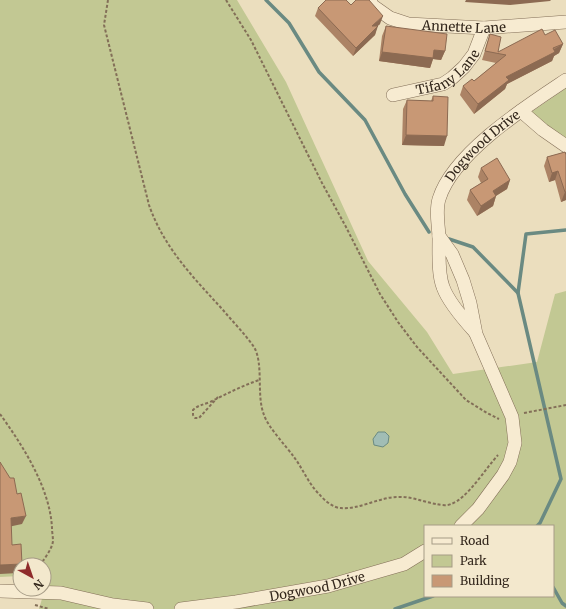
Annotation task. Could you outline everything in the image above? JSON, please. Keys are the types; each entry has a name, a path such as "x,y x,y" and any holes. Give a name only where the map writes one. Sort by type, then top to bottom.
{"street":[{"name":"Annette Lane","path":"369,0 373,6 390,18 408,24 484,28 566,22"},
{"name":"Tifany Lane","path":"393,95 442,84 452,78 464,67 474,54 484,28"},
{"name":"Dogwood Drive","path":"476,334 458,312 443,287 439,262 439,236 436,216 439,199 456,168 471,152 495,130 566,80"},
{"path":"521,111 543,130 566,146"},
{"name":"Dogwood Drive","path":"439,236 452,254 463,280 470,303 476,334 512,417 515,443 510,462 503,475 478,509 461,525"},
{"name":"Dogwood Drive","path":"181,609 236,602 328,586 404,564 424,552"},
{"path":"0,591 61,593 113,605 147,609"}],"path":[{"path":"108,0 104,25 149,205 156,223 167,244 255,348 260,368 259,394 264,416 295,458 319,495 330,504 341,508 351,508 397,497 449,505 460,500 500,454"},
{"path":"226,0 250,40 380,294 398,322 417,347 466,400 502,420 512,417"},
{"path":"218,397 199,418 195,418 193,415 193,410 198,405 259,380"},
{"path":"530,411 566,404"},
{"path":"0,414 18,440 40,482 51,516 53,541 45,557"}],"green space":[{"path":"0,0 237,0 286,82 368,261 427,332 453,374 537,362 555,294 566,291 566,609 39,609 43,597 52,597 52,557 12,557 12,576 0,577"},
{"path":"566,88 566,142 530,113"}],"water":[{"path":"378,432 385,432 389,436 388,443 383,447 374,445 373,439"}],"building":[{"path":"326,0 346,0 351,5 356,0 369,0 383,16 372,26 378,26 356,48 318,8"},
{"path":"386,26 447,34 445,51 434,50 433,58 382,52"},
{"path":"542,29 545,35 555,30 563,44 553,48 555,52 506,77 509,80 478,104 463,86 472,79 474,81 506,55 485,51 490,34 501,37 498,52"},
{"path":"433,96 448,97 447,136 406,135 407,100 433,101"},
{"path":"565,152 566,192 558,171 552,173 547,157"},
{"path":"497,158 510,180 493,191 496,196 481,206 470,190 488,179 481,168"},
{"path":"0,462 10,478 14,478 17,494 21,493 26,516 11,518 12,545 21,544 22,557 12,557 12,564 0,565"}],"waterway":[{"path":"266,0 289,23 319,72 365,120 405,194 429,232"},
{"path":"538,525 561,479 518,293 526,234 566,230"},
{"path":"449,239 473,247 518,293"},
{"path":"554,589 562,603 566,606"},
{"path":"395,609 430,597"}]}
